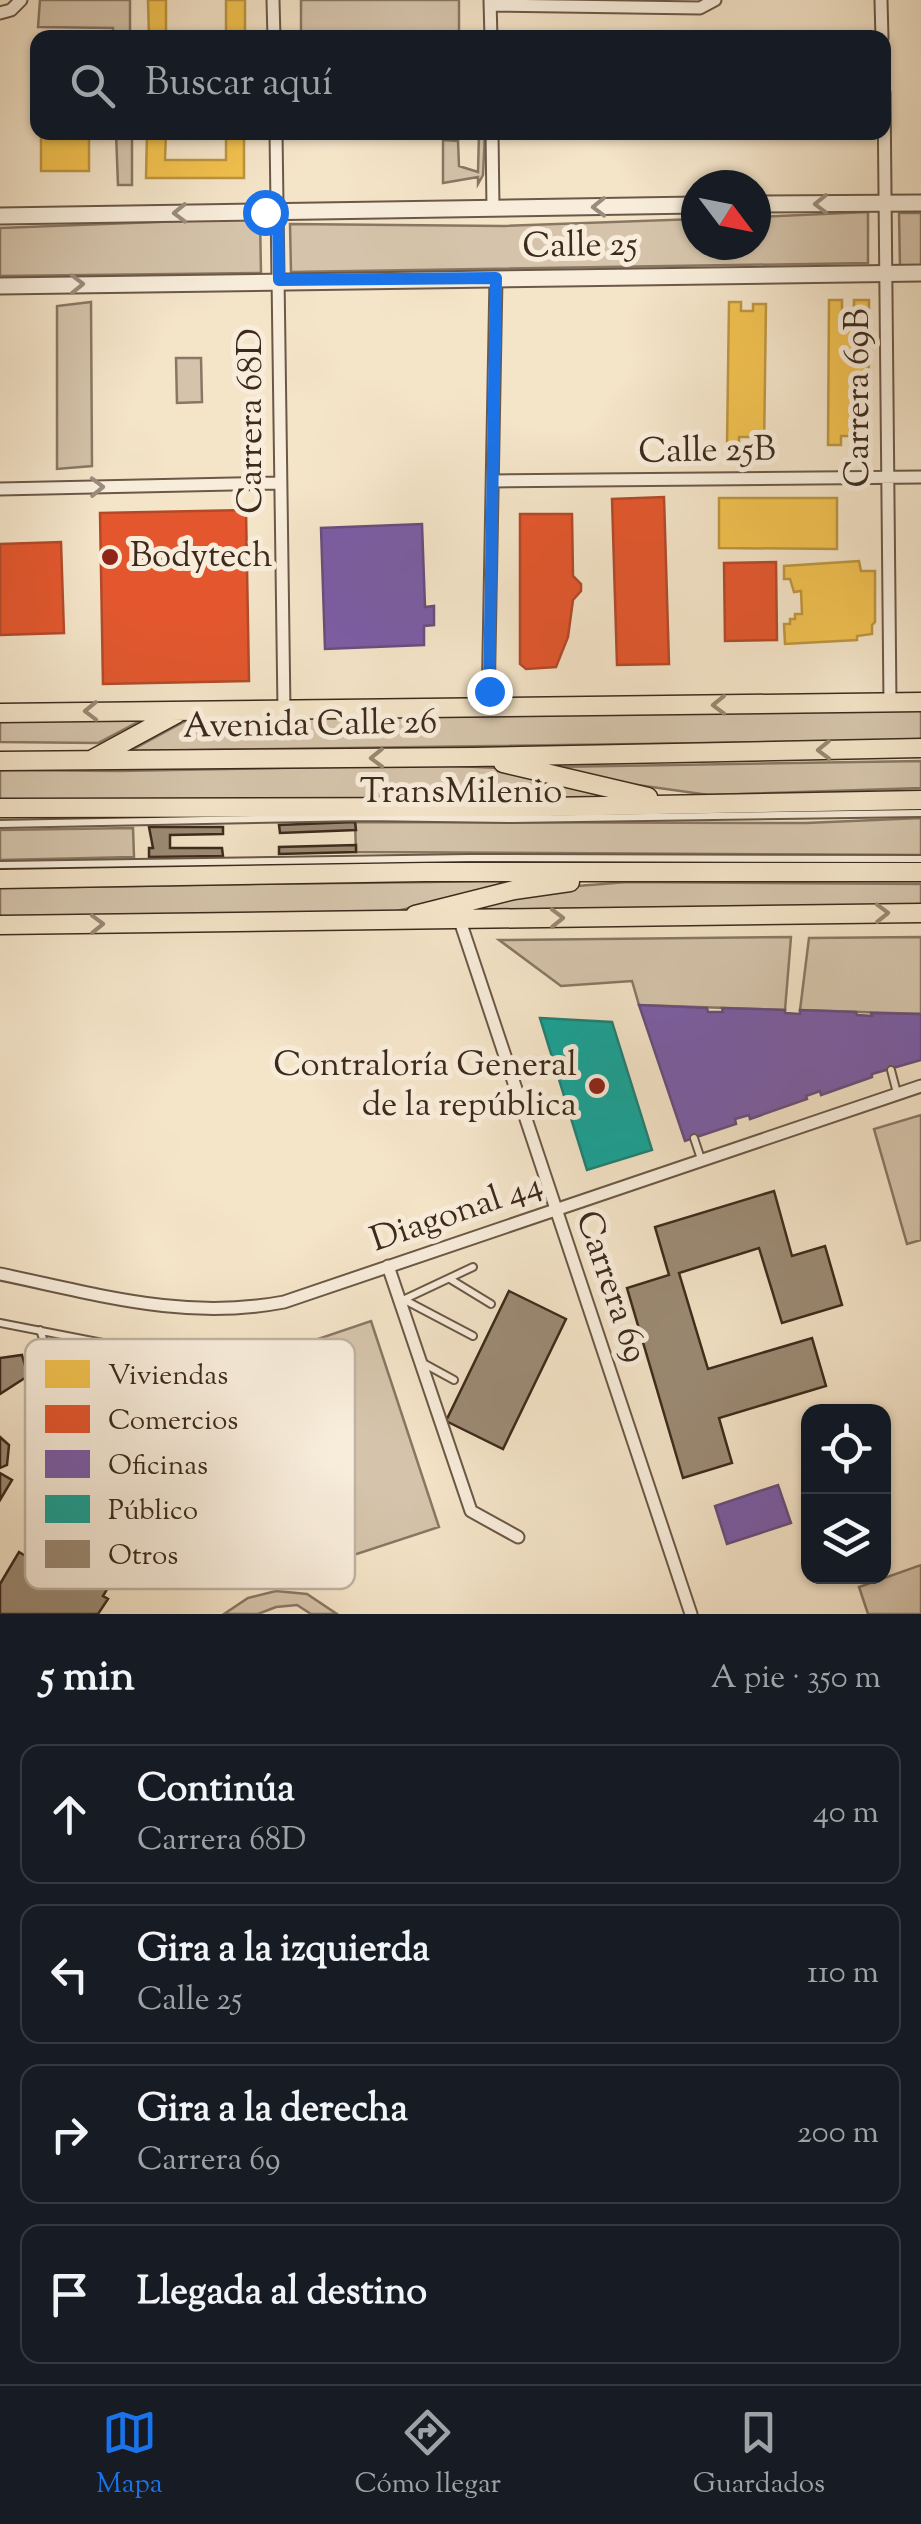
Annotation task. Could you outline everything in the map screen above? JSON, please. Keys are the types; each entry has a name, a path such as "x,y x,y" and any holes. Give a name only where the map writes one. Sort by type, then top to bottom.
{"main road":[{"path":"0,712 921,702"},
{"path":"88,761 182,711"},
{"name":"Avenida Calle 26","path":"0,761 921,748"},
{"path":"474,757 638,795 708,804"},
{"path":"0,808 921,800"},
{"path":"0,879 921,872"},
{"path":"389,922 514,890 640,873"},
{"path":"0,925 921,912"}],"street":[{"path":"0,13 12,10 21,0"},
{"path":"274,0 274,30"},
{"path":"491,30 490,2 700,8 715,0"},
{"path":"881,0 882,30"},
{"name":"Carrera 68D","path":"276,140 284,710"},
{"path":"492,140 492,209"},
{"name":"Carrera 69B","path":"885,140 890,703"},
{"path":"771,204 921,203"},
{"name":"Calle 25","path":"0,216 681,205"},
{"name":"Calle 25","path":"0,286 921,274"},
{"path":"488,708 496,278"},
{"name":"Calle 25B","path":"492,481 921,477"},
{"path":"0,489 280,483"},
{"name":"Carrera 69","path":"460,920 690,1614"},
{"name":"Diagonal 44","path":"0,1274 138,1303 210,1311 284,1302 921,1086"},
{"path":"388,1266 470,1511 518,1537"}],"lane":[{"name":"TransMilenio","path":"0,824 921,813"},
{"name":"TransMilenio","path":"0,865 486,858 921,859"},
{"path":"890,1070 897,1094"},
{"path":"694,1138 701,1160"},
{"path":"401,1298 473,1267"},
{"path":"449,1278 490,1304"},
{"path":"401,1298 473,1336"},
{"path":"0,1323 84,1339"},
{"path":"40,1330 43,1339"},
{"path":"420,1361 454,1380"}],"shaded area":[{"path":"40,0 130,0 130,30 38,27"},
{"path":"301,0 459,0 459,30 301,30"},
{"path":"116,140 132,140 132,185 118,185"},
{"path":"443,140 458,141 459,166 478,172 479,140 485,140 483,175 478,184 478,177 443,183"},
{"path":"868,212 868,263 291,272 290,224 503,226 681,220 681,260 771,260 771,216"},
{"path":"899,213 921,213 921,268 900,268"},
{"path":"260,218 261,273 0,276 0,228"},
{"path":"91,302 92,466 57,469 57,306"},
{"path":"176,358 201,358 202,402 177,403"},
{"path":"921,710 921,740 130,751 191,718"},
{"path":"151,715 98,743 0,742 0,716"},
{"path":"921,761 921,788 709,795 594,779 552,767"},
{"path":"434,765 498,768 613,796 614,801 0,801 0,770"},
{"path":"921,818 921,855 356,852 355,822 806,823"},
{"path":"133,828 134,857 0,860 0,830"},
{"path":"499,880 501,886 397,911 0,917 0,887"},
{"path":"628,882 921,884 921,905 470,910 528,893"},
{"path":"791,937 785,1010 639,1005 632,981 561,986 499,940"},
{"path":"921,937 921,1014 800,1010 809,938"},
{"path":"921,1115 921,1240 907,1244 874,1129"},
{"path":"371,1321 439,1527 355,1555 355,1339 318,1339"},
{"path":"921,1565 921,1614 868,1614 859,1587 891,1584 891,1576"},
{"path":"276,1591 307,1594 337,1614 311,1614 297,1605 258,1614 224,1614 248,1598"}],"building: Viviendas":[{"path":"148,0 166,0 166,30 149,30"},
{"path":"226,0 245,0 245,30 226,30"},
{"path":"41,140 89,140 89,171 41,171"},
{"path":"147,140 166,140 165,160 226,160 226,140 244,140 244,178 146,178"},
{"path":"829,300 842,300 842,312 854,311 854,300 869,300 868,447 855,447 855,436 841,436 841,445 828,445"},
{"path":"729,302 741,302 741,311 753,311 753,304 766,304 764,449 753,449 753,437 739,437 739,447 727,446"},
{"path":"719,498 837,498 837,549 719,548"},
{"path":"859,561 861,571 875,571 872,634 857,636 857,640 785,644 784,624 790,624 795,614 802,614 801,591 794,592 790,579 784,579 784,566"}],"building: Comercios":[{"path":"664,497 669,664 617,665 612,499"},
{"path":"246,510 249,681 103,684 100,513"},
{"path":"520,514 572,514 573,576 581,584 581,591 573,600 568,637 556,667 526,669 520,664"},
{"path":"61,542 64,633 0,635 0,544"},
{"path":"776,562 777,640 725,641 724,563"}],"building: Oficinas":[{"path":"422,524 425,607 434,606 434,625 424,626 424,645 325,649 321,528"},
{"path":"639,1005 707,1008 708,1012 723,1012 722,1008 800,1014 800,1010 872,1016 871,1013 921,1014 921,1060 821,1095 820,1091 750,1119 749,1115 735,1119 736,1124 685,1141"},
{"path":"778,1485 791,1523 727,1544 715,1506"}],"building: Público":[{"name":"Contraloría General de la república","path":"540,1018 612,1022 652,1150 587,1170"}],"building: Otros":[{"path":"355,822 356,830 280,833 279,825"},
{"path":"149,827 223,827 223,834 170,835 170,848 222,848 223,856 149,857 149,848 153,848"},
{"path":"356,845 356,852 279,854 279,847"},
{"path":"774,1191 792,1256 825,1246 842,1305 782,1323 759,1248 679,1273 708,1369 812,1338 826,1386 719,1418 732,1463 683,1478 627,1288 669,1275 655,1227"},
{"path":"509,1291 566,1319 503,1449 446,1421"},
{"path":"22,1355 25,1378 0,1394 0,1358"},
{"path":"0,1437 9,1445 7,1465 0,1468"},
{"path":"0,1473 12,1480 0,1500"},
{"path":"19,1552 25,1556 25,1589 107,1589 103,1596 108,1599 98,1614 0,1614 0,1584"}],"place":[{"name":"Bodytech","path":"110,557"},
{"name":"Contraloría General de la república","path":"597,1086"}],"route":[{"path":"265,212 278,211 279,280 496,278 489,691"}]}
